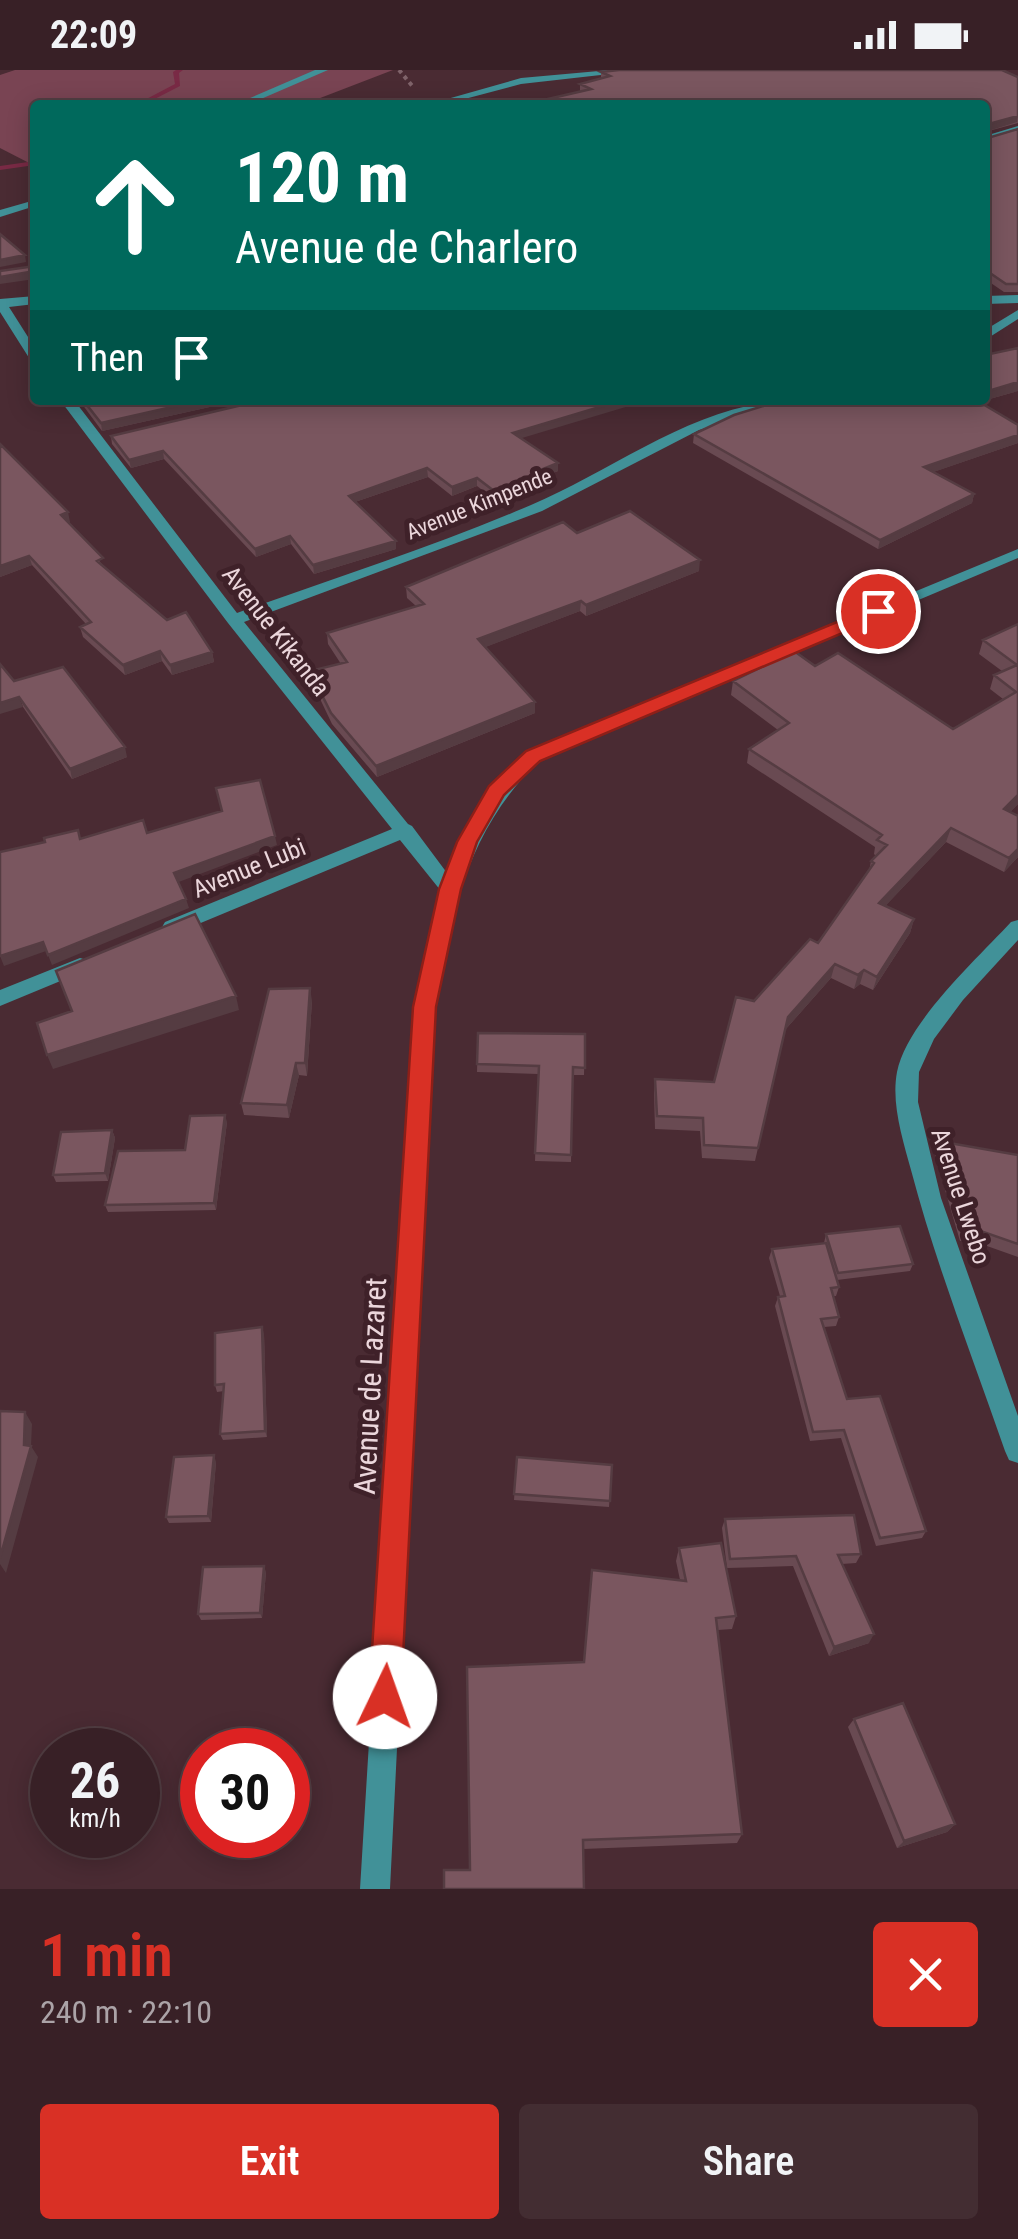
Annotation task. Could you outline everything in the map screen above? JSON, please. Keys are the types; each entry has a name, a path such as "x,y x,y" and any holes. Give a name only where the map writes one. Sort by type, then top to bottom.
{"street":[{"path":"251,100 323,70"},
{"path":"450,100 520,81 640,70"},
{"path":"990,137 1018,129"},
{"path":"0,214 30,205"},
{"path":"990,300 1018,300"},
{"path":"30,301 1,304 30,350"},
{"path":"990,333 1018,314"},
{"name":"Avenue Kikanda","path":"71,405 234,620 450,889"},
{"name":"Avenue Kimpende","path":"234,620 537,508 694,427 774,405"},
{"path":"98,440 116,436"},
{"name":"Avenue de Lazaret","path":"374,1889 424,1007 450,889 467,842 496,791 533,756 1018,553"},
{"name":"Avenue Lubi","path":"148,937 406,830"},
{"name":"Avenue Lwebo","path":"1018,927 926,1035 907,1074 906,1096 921,1171 1018,1451"},
{"path":"0,998 92,960"}],"shaded area":[{"path":"15,70 393,70 315,100 30,100 30,163 0,148 0,75"}],"building":[{"path":"1002,70 1018,77 1018,116 990,124 990,100 548,99 591,89 580,84 610,76 601,72"},
{"path":"1018,129 1018,284 1006,284 990,273 990,137"},
{"path":"0,234 25,255 0,260"},
{"path":"30,267 30,272 0,277 0,271"},
{"path":"1018,348 1018,382 990,390 990,354"},
{"path":"87,405 181,405 101,423"},
{"path":"242,405 606,405 513,433 558,463 498,494 477,478 452,487 427,468 349,496 396,541 313,565 290,536 255,549 163,451 129,460 111,436"},
{"path":"767,405 984,405 1018,425 1018,435 924,467 974,494 880,540 694,434"},
{"path":"0,444 68,512 61,515 103,558 97,561 167,620 186,612 212,652 170,665 160,651 123,665 80,627 91,622 29,556 0,566"},
{"path":"630,511 700,560 586,605 581,601 478,639 535,702 376,766 331,713 310,671 347,662 327,633 424,604 406,587 563,522 577,533"},
{"path":"1018,624 1018,795 1004,809 1018,816 1018,849 1009,858 951,828 879,903 914,919 877,977 864,970 858,975 835,964 788,1017 758,1148 704,1145 703,1118 657,1116 655,1079 714,1082 736,997 754,1001 810,939 818,943 874,863 871,861 887,845 877,840 882,835 749,749 789,723 733,681 794,651 815,666 838,653 953,729 1016,692 994,675 1017,665 983,640"},
{"path":"0,664 14,681 63,667 125,747 70,769 19,697 0,703"},
{"path":"260,780 275,836 174,873 186,899 48,955 43,942 0,956 0,852 78,830 80,839 143,820 147,833 222,811 216,788"},
{"path":"195,914 236,996 47,1055 37,1023 72,1011 56,971"},
{"path":"310,988 305,1063 296,1063 287,1105 241,1103 269,989"},
{"path":"478,1033 585,1034 585,1068 573,1067 571,1155 535,1153 539,1066 477,1064"},
{"path":"225,1115 214,1203 105,1205 118,1151 185,1150 190,1116"},
{"path":"112,1130 105,1173 53,1175 61,1132"},
{"path":"938,1141 1018,1155 1018,1244 975,1229 965,1231"},
{"path":"900,1226 913,1264 838,1273 826,1234"},
{"path":"826,1243 839,1287 831,1288 839,1317 821,1319 847,1399 880,1396 926,1531 880,1538 844,1430 813,1432 778,1297 785,1296 772,1249"},
{"path":"262,1327 265,1431 220,1434 224,1384 215,1385 215,1333"},
{"path":"0,1411 25,1412 24,1445 31,1446 0,1558"},
{"path":"214,1455 208,1516 166,1517 174,1457"},
{"path":"517,1457 612,1465 610,1501 514,1494"},
{"path":"854,1515 861,1554 838,1555 874,1634 834,1647 796,1556 730,1559 725,1519"},
{"path":"721,1543 736,1616 716,1618 742,1834 583,1840 584,1889 444,1889 444,1870 470,1870 467,1667 584,1662 592,1570 686,1581 679,1548"},
{"path":"264,1566 260,1613 198,1614 203,1567"},
{"path":"903,1703 955,1824 904,1841 854,1719"}],"waterway":[{"path":"148,100 178,85 176,72 180,70"},
{"path":"0,168 30,164"}],"route":[{"path":"385,1697 424,1007 450,889 467,842 496,791 533,756 878,611"}]}
